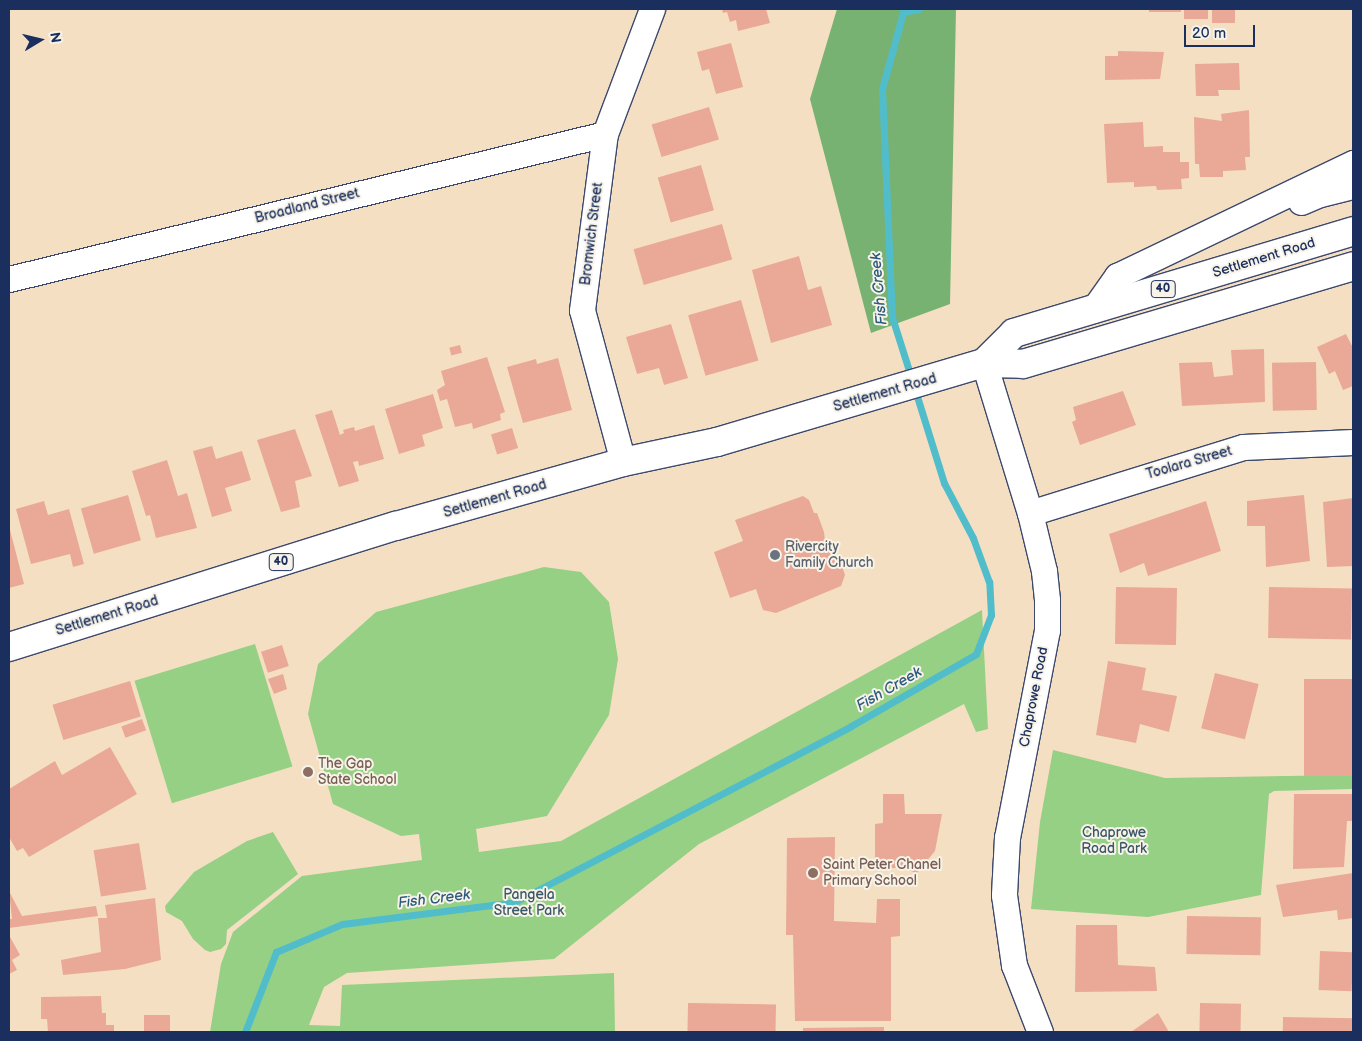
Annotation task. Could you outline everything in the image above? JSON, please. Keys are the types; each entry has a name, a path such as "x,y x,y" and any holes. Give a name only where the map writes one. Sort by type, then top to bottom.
{"main road":[{"name":"Settlement Road","path":"984,363 1014,333 1353,231"},
{"name":"Settlement Road","path":"9,647 396,526 623,462 717,442 984,363 1023,364 1353,266"},
{"path":"1093,310 1104,318 1121,319 1242,283 1317,277"}],"street":[{"name":"Bromwich Street","path":"623,462 582,310 605,134 652,9"},
{"name":"Broadland Street","path":"9,279 605,134"},
{"path":"1093,310 1117,276 1353,164"},
{"path":"1234,220 1274,215 1320,194 1353,186"},
{"name":"Chaprowe Road","path":"984,363 1030,513 1044,571 1047,630 1007,837 1004,895 1014,965 1040,1032"},
{"name":"Toolara Street","path":"1030,513 1243,447 1353,442"}],"green space":[{"path":"837,9 956,9 950,304 871,333 810,99"},
{"name":"Pangela Street Park","path":"544,567 581,572 609,602 618,659 609,715 547,816 476,829 479,852 561,841 982,610 988,729 976,732 964,704 699,844 554,959 347,973 324,987 309,1025 340,1026 342,985 614,973 615,1032 210,1032 221,964 233,932 302,876 422,860 419,834 401,836 333,804 308,714 318,664 376,612"},
{"path":"255,644 292,766 172,803 135,681"},
{"name":"Chaprowe Road Park","path":"1053,750 1165,778 1353,775 1353,789 1274,791 1269,794 1261,895 1148,917 1031,909 1040,822"},
{"path":"273,832 298,874 227,930 226,944 221,949 210,952 205,950 193,939 182,921 166,912 165,906 194,872 247,841"}],"building":[{"path":"722,9 766,9 770,23 738,31 736,20 730,22 727,12 723,13"},
{"path":"1149,9 1181,9 1181,12 1149,12"},
{"path":"1184,9 1208,9 1208,19 1184,19"},
{"path":"1212,9 1235,9 1235,23 1212,23"},
{"path":"731,43 743,87 716,94 709,69 702,71 697,52"},
{"path":"1118,51 1164,52 1160,79 1105,80 1105,56 1118,56"},
{"path":"1239,63 1240,90 1218,90 1219,96 1196,96 1195,64"},
{"path":"709,107 719,140 662,157 652,125"},
{"path":"1249,110 1250,157 1245,157 1246,170 1223,171 1223,177 1200,177 1199,164 1195,164 1194,117 1222,121 1221,114"},
{"path":"1143,122 1144,147 1163,146 1163,152 1180,152 1180,162 1189,162 1189,178 1181,179 1182,189 1157,190 1156,186 1134,187 1134,182 1107,183 1104,124"},
{"path":"701,165 714,210 671,223 658,177"},
{"path":"722,224 732,260 644,285 634,249"},
{"path":"799,256 808,290 821,286 832,325 771,343 752,270"},
{"path":"741,300 758,361 705,376 688,315"},
{"path":"671,324 688,378 664,385 659,368 637,374 626,337"},
{"path":"1346,334 1353,348 1353,386 1343,390 1335,371 1329,374 1317,347"},
{"path":"460,345 462,353 451,355 449,348"},
{"path":"1264,349 1265,402 1182,406 1179,363 1212,362 1214,377 1233,375 1231,350"},
{"path":"487,357 505,412 500,414 501,420 473,429 472,423 455,427 447,399 440,401 437,390 445,385 441,371"},
{"path":"558,358 572,410 523,423 507,367 536,359 537,364"},
{"path":"1316,362 1317,410 1273,411 1272,363"},
{"path":"1123,391 1136,425 1080,445 1072,422 1076,420 1073,407"},
{"path":"433,394 443,428 422,435 425,446 399,454 385,409"},
{"path":"332,410 340,435 344,433 343,430 354,427 355,431 374,425 384,459 359,466 358,461 353,462 359,481 339,487 315,415"},
{"path":"512,428 518,448 497,455 491,434"},
{"path":"295,429 312,476 295,481 300,507 281,512 257,440"},
{"path":"212,446 216,459 242,451 251,480 225,488 232,511 212,517 193,451"},
{"path":"167,460 178,496 187,493 197,528 156,538 150,515 146,516 132,471"},
{"path":"128,495 141,540 94,554 81,509"},
{"path":"1304,495 1310,561 1266,567 1265,526 1247,526 1247,501"},
{"name":"Rivercity Family Church","path":"803,496 809,500 814,513 817,513 824,532 826,551 839,557 845,575 841,586 776,613 763,610 756,589 730,598 714,552 743,541 735,520"},
{"path":"1353,498 1353,566 1327,567 1323,502"},
{"path":"44,501 48,515 69,509 84,564 73,567 70,554 31,564 16,509"},
{"path":"1206,501 1221,551 1148,576 1144,563 1120,573 1109,534"},
{"path":"9,526 24,584 9,588"},
{"path":"1116,587 1177,588 1176,645 1115,644"},
{"path":"1269,587 1352,588 1351,639 1268,638"},
{"path":"282,645 289,666 268,673 261,652"},
{"path":"1108,661 1146,668 1142,690 1177,696 1169,732 1140,724 1136,743 1096,735"},
{"path":"1215,673 1259,684 1245,739 1201,728"},
{"path":"283,674 287,689 274,694 268,679"},
{"path":"1304,679 1353,679 1353,776 1304,776"},
{"path":"130,681 141,716 63,740 53,705"},
{"path":"142,719 146,730 125,738 121,727"},
{"path":"110,747 137,794 29,857 23,848 17,851 9,837 9,789 55,761 62,775"},
{"path":"883,794 904,794 905,814 942,814 935,851 916,874 907,868 875,868 875,824 883,823"},
{"path":"1294,794 1353,794 1353,821 1347,821 1344,867 1293,869"},
{"path":"835,837 834,921 876,923 877,899 900,899 900,936 891,937 891,1021 795,1021 793,935 786,935 787,838"},
{"path":"139,843 146,889 101,897 94,850"},
{"path":"1353,873 1353,918 1338,920 1337,910 1283,917 1276,885"},
{"path":"9,891 22,916 96,906 98,916 9,928 9,919 12,919"},
{"path":"155,898 161,960 125,969 63,975 61,960 101,952 98,918 107,918 105,905"},
{"path":"1187,916 1261,917 1260,955 1186,954"},
{"path":"1076,925 1117,925 1118,965 1155,967 1157,991 1075,992"},
{"path":"9,935 20,955 12,960 17,970 9,974"},
{"path":"1320,951 1353,952 1352,991 1319,990"},
{"path":"101,996 102,1013 106,1013 106,1025 114,1025 114,1032 48,1032 47,1019 41,1019 41,997"},
{"path":"688,1003 776,1005 776,1032 687,1032"},
{"path":"1200,1003 1241,1004 1241,1032 1199,1032"},
{"path":"1158,1013 1169,1032 1131,1032"},
{"path":"144,1015 170,1015 170,1032 144,1032"},
{"path":"1283,1017 1353,1018 1353,1032 1283,1032"},
{"path":"884,1027 884,1032 803,1032 803,1028"}],"waterway":[{"name":"Fish Creek","path":"904,9 882,89 892,317 912,380"},
{"path":"903,12 919,9"},
{"name":"Fish Creek","path":"245,1032 276,952 342,924 515,902 851,726 976,654 991,615 989,582 973,538 944,483 915,390"}],"place":[{"name":"Rivercity Family Church","path":"775,555"},
{"name":"The Gap State School","path":"308,772"},
{"name":"Saint Peter Chanel Primary School","path":"813,873"}]}
